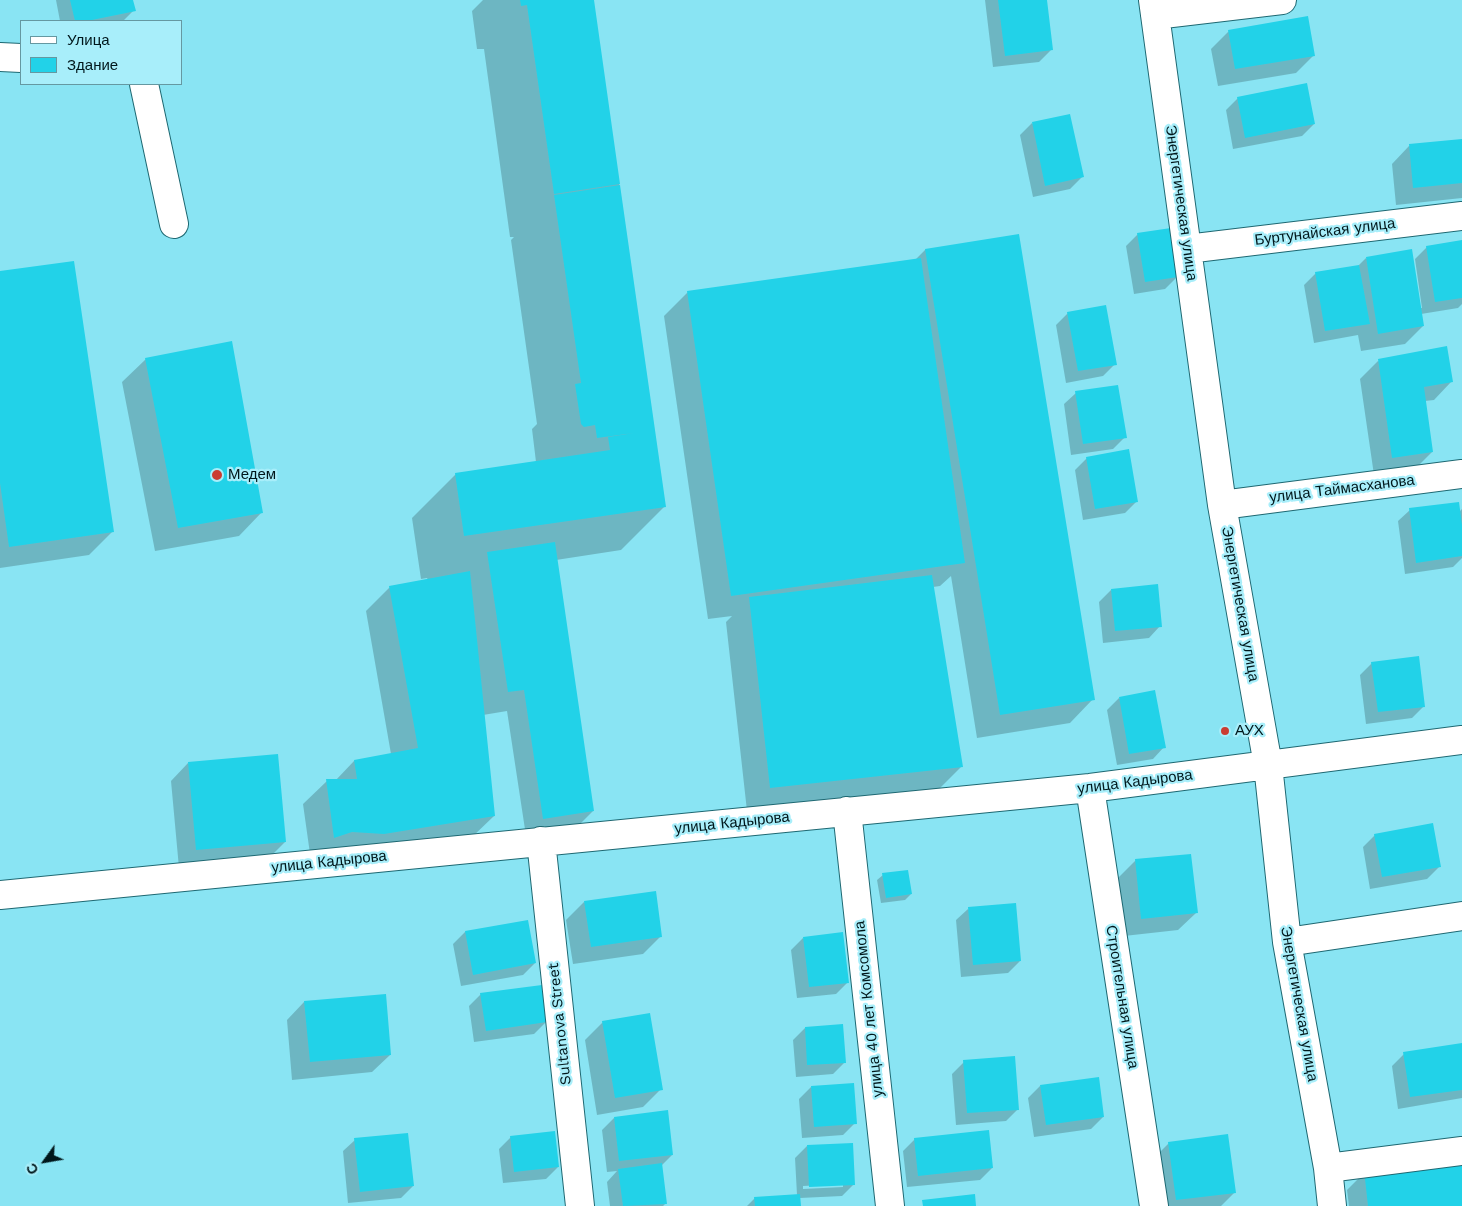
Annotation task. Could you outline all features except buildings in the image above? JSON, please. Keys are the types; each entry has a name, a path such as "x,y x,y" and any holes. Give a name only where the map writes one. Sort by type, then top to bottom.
{"street":[{"path":"1154,8 1282,0"},
{"name":"Энергетическая улица","path":"1154,8 1222,505 1268,765 1287,942 1328,1168 1332,1206"},
{"path":"0,57 20,58"},
{"path":"144,85 174,224"},
{"name":"Буртунайская улица","path":"1187,249 1462,216"},
{"name":"улица Таймасханова","path":"1222,505 1462,474"},
{"name":"улица Кадырова","path":"0,895 1090,788 1462,740"},
{"name":"Строительная улица","path":"1090,788 1154,1206"},
{"name":"улица 40 лет Комсомола","path":"847,811 890,1206"},
{"name":"Sultanova Street","path":"541,841 580,1206"},
{"path":"1287,942 1462,916"},
{"path":"1328,1168 1462,1151"}],"place":[{"name":"Медем","path":"217,475"},
{"name":"АУХ","path":"1225,731"}]}
